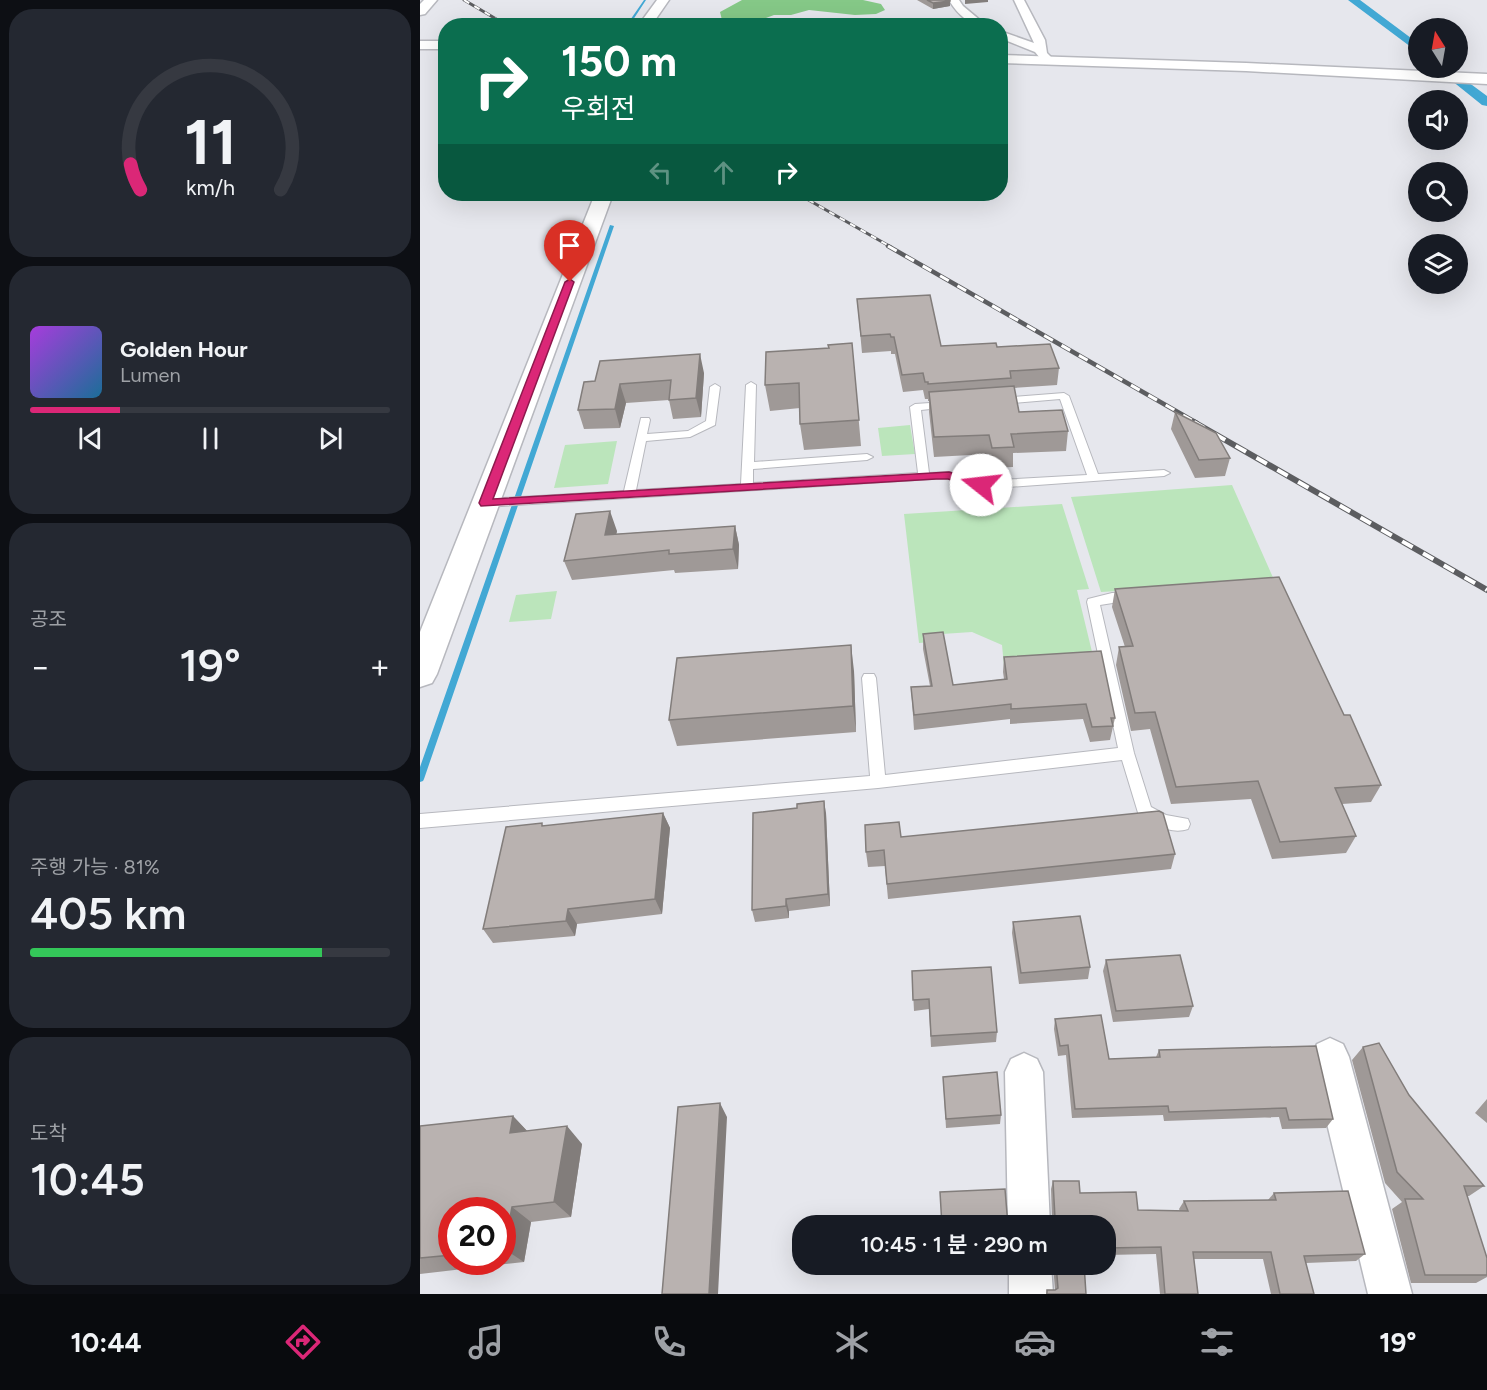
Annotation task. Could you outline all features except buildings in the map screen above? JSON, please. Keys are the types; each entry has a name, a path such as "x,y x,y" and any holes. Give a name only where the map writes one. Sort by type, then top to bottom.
{"main road":[{"path":"420,11 431,0"},
{"path":"649,18 663,0"},
{"path":"420,45 438,45"},
{"path":"1008,58 1045,55 1481,79"},
{"path":"420,674 601,201"}],"street":[{"path":"954,0 959,8 972,18"},
{"path":"1019,0 1045,55"},
{"path":"1008,38 1045,55"},
{"path":"1330,1057 1390,1294"},
{"path":"1024,1072 1029,1215"},
{"path":"1030,1275 1031,1294"}],"lane":[{"path":"747,488 752,385"},
{"path":"641,438 690,434 711,423 715,387"},
{"path":"984,402 1064,396 1094,478"},
{"path":"924,477 915,407 961,404"},
{"path":"629,494 645,420"},
{"path":"748,466 867,457"},
{"path":"486,503 924,477 949,476 981,485 1164,473"},
{"path":"1146,595 1112,597 1093,602 1126,753 1145,811 1163,821 1182,824"},
{"path":"869,678 878,782"},
{"path":"420,821 878,782 1126,753"}],"green space":[{"path":"742,0 863,0 881,4 885,10 876,14 855,15 809,10 766,18 722,18 720,12"},
{"path":"910,425 915,454 882,456 878,428"},
{"path":"617,441 608,484 554,488 565,445"},
{"path":"1232,485 1275,582 1101,592 1071,497"},
{"path":"1062,504 1089,589 1077,590 1094,660 1004,666 1002,645 972,632 942,634 942,641 919,643 904,514"},
{"path":"557,591 551,619 509,622 516,595"}],"waterway":[{"path":"633,18 645,0"},
{"path":"1353,0 1408,42"},
{"path":"1455,78 1487,102"},
{"path":"420,779 612,226"}],"railway":[{"path":"464,0 494,18"},
{"path":"810,201 891,247"},
{"path":"888,246 1197,423"},
{"path":"1194,422 1487,590"}],"route":[{"path":"570,282 485,503 936,476 949,476 981,485"}]}
